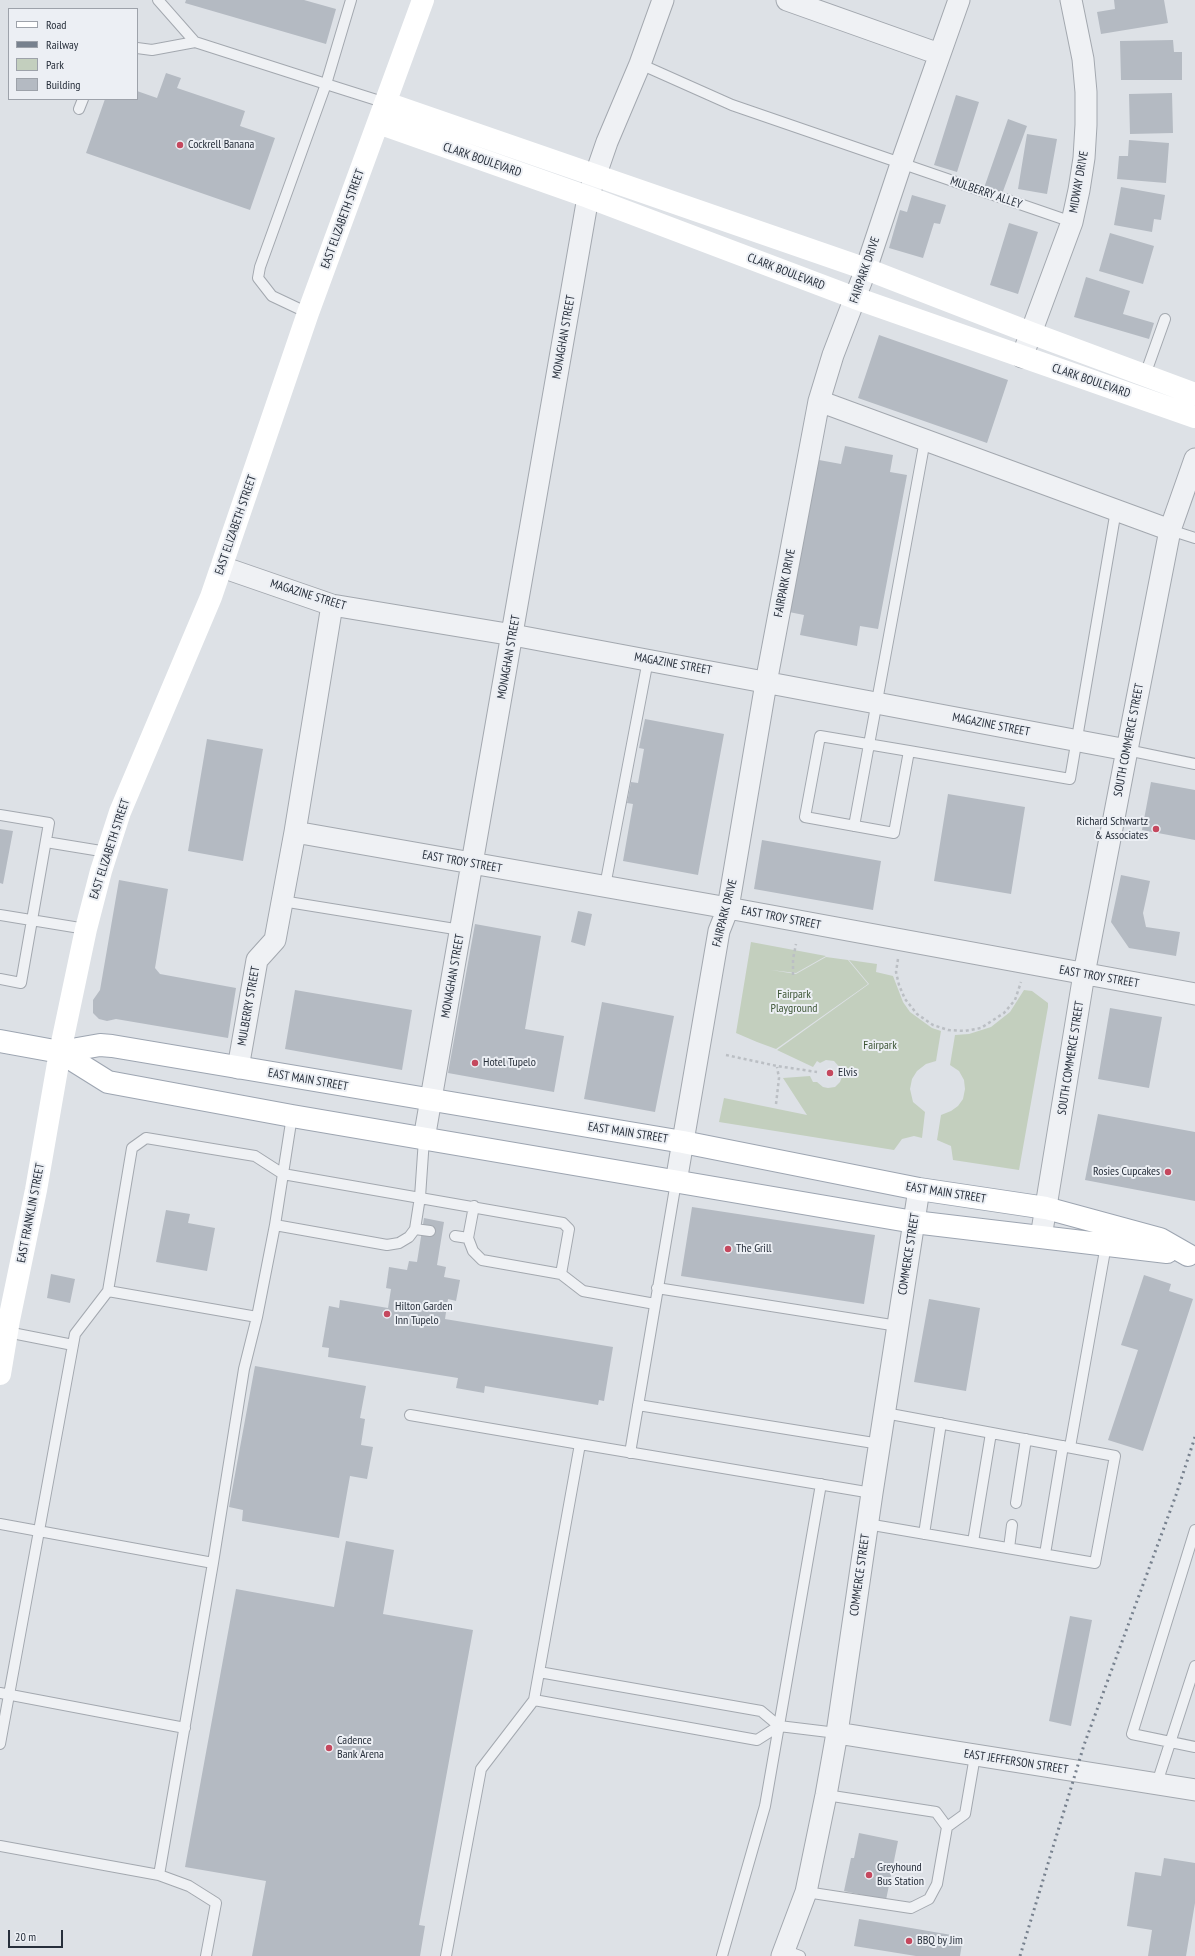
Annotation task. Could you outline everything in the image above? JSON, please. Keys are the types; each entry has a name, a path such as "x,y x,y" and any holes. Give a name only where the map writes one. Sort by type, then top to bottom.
{"street":[{"name":"EAST ELIZABETH STREET","path":"60,1052 86,929 107,852 120,812 208,604 222,567 308,313 423,0"},
{"name":"MONAGHAN STREET","path":"424,1139 513,635 588,197 607,142 640,64 663,0"},
{"path":"787,0 818,5 939,54"},
{"name":"FAIRPARK DRIVE","path":"676,1182 719,931 728,908 766,683 819,401 833,355 866,269 939,54 959,0"},
{"name":"MIDWAY DRIVE","path":"1022,357 1072,222 1079,190 1086,125 1083,59 1071,0"},
{"name":"CLARK BOULEVARD","path":"386,103 866,269 1031,333 1195,394"},
{"name":"CLARK BOULEVARD","path":"378,124 588,197 855,298 1195,417"},
{"path":"819,401 1170,530"},
{"name":"SOUTH COMMERCE STREET","path":"1041,1237 1084,974 1170,530 1195,459"},
{"name":"MAGAZINE STREET","path":"222,567 332,605 513,635 1127,750"},
{"name":"MULBERRY STREET","path":"238,1068 257,960 274,940 282,901 295,832 332,605"},
{"name":"EAST TROY STREET","path":"295,832 728,908 1195,994"},
{"name":"EAST MAIN STREET","path":"0,1041 60,1052 100,1045 683,1142 919,1189 1046,1208 1160,1239 1192,1256"},
{"name":"EAST MAIN STREET","path":"60,1052 108,1082 292,1116 914,1222 1192,1256"},
{"name":"EAST FRANKLIN STREET","path":"0,1374 36,1190 60,1052"},
{"name":"COMMERCE STREET","path":"789,1954 806,1892 837,1734 867,1524 919,1189"},
{"name":"EAST JEFFERSON STREET","path":"837,1734 1195,1790"}],"lane":[{"path":"158,0 194,42"},
{"path":"308,313 272,296 258,278 260,267 326,84 351,0"},
{"path":"138,48 152,50 194,42 386,103"},
{"name":"MULBERRY ALLEY","path":"640,64 732,105 1072,222"},
{"path":"79,109 83,100"},
{"path":"1145,375 1165,319"},
{"path":"854,826 925,440"},
{"path":"909,751 894,833 805,817 820,736 870,744 1070,779 1116,510"},
{"path":"1170,530 1195,538"},
{"path":"605,886 648,660"},
{"path":"1127,750 1195,764"},
{"path":"0,815 49,823 21,983 0,979"},
{"path":"46,842 107,852"},
{"path":"282,901 461,930"},
{"path":"0,914 86,929"},
{"path":"159,1875 213,1563 244,1369 257,1317 275,1225 292,1116"},
{"path":"0,1744 5,1694 39,1532 75,1334 108,1291 132,1148 146,1138 255,1156 283,1174 474,1206 563,1223 569,1229 561,1274"},
{"path":"275,1225 387,1245 399,1244 409,1237 415,1229 420,1197 424,1139"},
{"path":"630,1453 676,1182"},
{"path":"474,1206 468,1238 473,1251 482,1260 561,1274 583,1291 655,1304"},
{"path":"415,1229 430,1231"},
{"path":"455,1236 468,1238"},
{"path":"1045,1554 1106,1245"},
{"path":"657,1288 898,1326"},
{"path":"108,1291 257,1317"},
{"path":"7,1332 73,1345"},
{"path":"638,1405 880,1444"},
{"path":"867,1524 1095,1563 1115,1456 885,1413"},
{"path":"410,1415 872,1493"},
{"path":"924,1534 941,1424"},
{"path":"973,1542 991,1433"},
{"path":"1016,1503 1026,1439"},
{"path":"446,1956 481,1769 534,1700 580,1444"},
{"path":"722,1956 765,1806 821,1484"},
{"path":"0,1524 213,1563"},
{"path":"1009,1548 1012,1525"},
{"path":"1195,1530 1132,1734 1195,1747"},
{"path":"1157,1783 1195,1666"},
{"path":"539,1672 761,1711 779,1726 837,1734"},
{"path":"5,1694 185,1728"},
{"path":"534,1700 757,1740 779,1726"},
{"path":"806,1892 911,1908 929,1899 937,1884 947,1827 965,1814 975,1756"},
{"path":"826,1795 936,1812 947,1827"},
{"path":"0,1846 159,1875 189,1886 216,1903 206,1956"}],"path":[{"path":"793,975 793,958 796,944"},
{"path":"898,958 896,972 899,985 905,999 917,1014 933,1025 948,1030 965,1031 981,1028 1004,1013 1015,1000 1022,979"},
{"path":"726,1055 777,1066 817,1072"},
{"path":"776,1104 779,1078 777,1066"}],"green space":[{"name":"Fairpark Playground","path":"751,942 826,956 796,973 771,970 796,974 826,957 848,960 868,984 776,1049 736,1033"},
{"name":"Fairpark","path":"849,960 877,964 876,972 893,976 903,1002 910,1012 932,1028 941,1031 936,1061 926,1064 917,1071 912,1079 910,1089 913,1102 925,1112 922,1138 914,1136 902,1139 894,1150 719,1122 724,1098 807,1115 783,1078 810,1076 813,1082 817,1082 823,1087 828,1088 835,1087 840,1082 843,1074 842,1070 834,1061 826,1060 820,1063 817,1061 813,1067 777,1050 869,984"},
{"path":"1024,990 1032,991 1048,1003 1048,1007 1019,1170 953,1160 951,1146 937,1140 941,1115 958,1106 963,1099 965,1089 964,1080 959,1071 950,1065 955,1035 969,1034 991,1027 1010,1012"}],"building":[{"path":"186,0 304,0 336,9 326,44 185,3"},
{"path":"1114,0 1164,0 1168,23 1101,34 1097,12 1115,9"},
{"path":"1173,40 1174,52 1182,52 1182,80 1121,80 1120,41"},
{"name":"Cockrell Banana","path":"166,73 181,78 177,88 245,111 240,126 275,138 250,210 86,153 105,100 138,100 138,91 157,98"},
{"path":"1172,93 1173,133 1130,134 1129,94"},
{"path":"956,95 979,102 957,172 934,165"},
{"path":"1008,119 1027,126 1002,194 984,188"},
{"path":"1027,134 1057,139 1047,194 1018,189"},
{"path":"1129,140 1169,143 1166,183 1117,179 1119,156 1128,156"},
{"path":"1121,187 1165,195 1161,220 1154,219 1152,232 1114,225"},
{"path":"912,195 946,205 940,224 934,223 923,258 889,248 900,210 907,212"},
{"path":"1009,223 1038,232 1018,294 990,285"},
{"path":"1110,233 1154,246 1143,284 1099,271"},
{"path":"1086,277 1130,291 1123,314 1154,323 1149,339 1074,317"},
{"path":"879,335 1008,380 987,443 858,398"},
{"path":"845,446 893,455 890,472 907,475 878,629 860,626 857,646 800,635 804,615 789,612 819,460 841,464"},
{"path":"645,719 724,734 698,875 623,861 633,804 627,803 631,782 638,783 644,749 639,748"},
{"path":"207,739 263,749 243,861 188,851"},
{"path":"1151,782 1195,790 1195,840 1142,830"},
{"path":"948,794 1025,807 1011,894 934,881"},
{"path":"0,829 13,831 3,884 0,883"},
{"path":"762,840 881,861 873,910 754,889"},
{"path":"1121,875 1150,881 1143,913 1146,927 1180,932 1176,956 1129,948 1111,922"},
{"path":"119,880 168,889 155,968 160,974 236,988 228,1038 116,1019 107,1021 99,1019 93,1013 93,1000 100,990"},
{"path":"578,911 592,914 585,946 571,942"},
{"path":"475,924 541,936 525,1029 564,1036 554,1092 448,1073"},
{"path":"295,990 412,1010 402,1070 285,1049"},
{"path":"602,1002 674,1016 655,1112 584,1099"},
{"path":"1110,1008 1162,1017 1149,1088 1098,1079"},
{"path":"1098,1114 1195,1132 1195,1201 1085,1180"},
{"path":"692,1207 875,1235 864,1304 681,1276"},
{"path":"166,1210 190,1214 188,1223 215,1228 207,1271 156,1262"},
{"name":"Hilton Garden Inn Tupelo","path":"424,1218 444,1222 437,1265 446,1267 444,1277 460,1280 456,1301 448,1299 445,1319 613,1347 604,1401 599,1400 598,1405 485,1386 484,1393 456,1388 458,1378 328,1357 329,1348 322,1347 329,1306 339,1308 340,1300 388,1308 391,1289 386,1288 389,1267 407,1270 409,1261 417,1262"},
{"path":"51,1274 75,1279 70,1303 47,1298"},
{"path":"1144,1275 1171,1284 1169,1291 1193,1299 1143,1451 1108,1440 1138,1350 1121,1345"},
{"path":"929,1299 980,1308 966,1391 914,1382"},
{"path":"255,1366 366,1386 360,1418 365,1419 361,1445 373,1447 367,1479 350,1476 339,1538 242,1521 243,1510 229,1507"},
{"name":"Cadence Bank Arena","path":"346,1541 394,1550 383,1614 473,1630 419,1925 425,1926 420,1956 252,1956 266,1881 185,1867 236,1589 334,1607"},
{"path":"1070,1616 1092,1620 1071,1726 1049,1721"},
{"name":"Greyhound Bus Station","path":"859,1833 898,1841 886,1900 844,1891 851,1858 854,1858"},
{"path":"1164,1858 1195,1863 1195,1903 1186,1956 1148,1956 1152,1930 1127,1926 1135,1872 1161,1876"},
{"name":"BBQ by Jim","path":"859,1919 963,1937 960,1956 916,1956 854,1946"}],"railway":[{"path":"1020,1956 1084,1745 1176,1495 1195,1437"}],"place":[{"name":"Cockrell Banana","path":"180,145"},
{"name":"Richard Schwartz & Associates","path":"1156,829"},
{"name":"Hotel Tupelo","path":"475,1063"},
{"name":"Elvis","path":"830,1073"},
{"name":"Rosies Cupcakes","path":"1168,1172"},
{"name":"The Grill","path":"728,1249"},
{"name":"Hilton Garden Inn Tupelo","path":"387,1314"},
{"name":"Cadence Bank Arena","path":"329,1748"},
{"name":"Greyhound Bus Station","path":"869,1875"},
{"name":"BBQ by Jim","path":"909,1941"}]}
